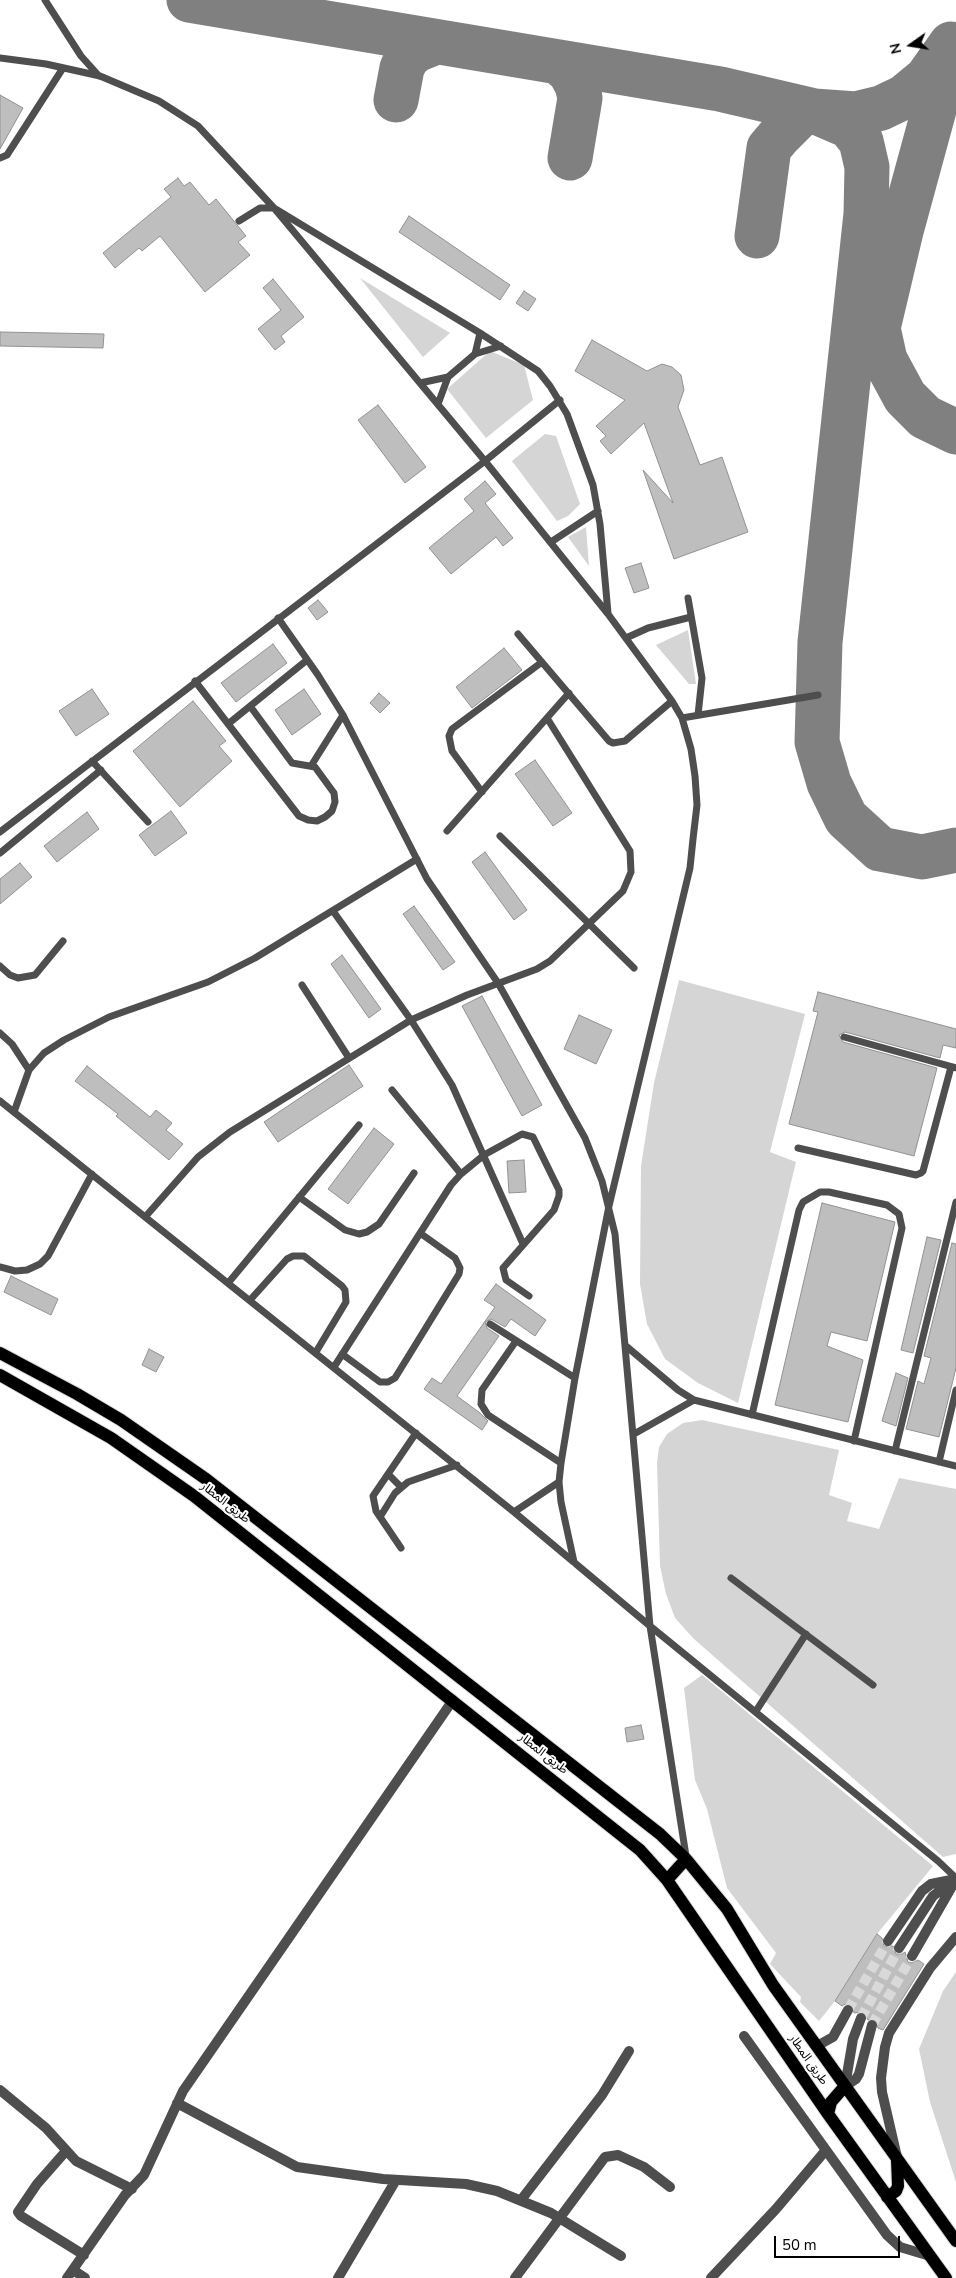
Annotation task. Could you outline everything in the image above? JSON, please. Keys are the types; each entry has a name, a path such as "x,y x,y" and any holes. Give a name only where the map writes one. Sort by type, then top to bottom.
{"main road":[{"name":"طريق المطار","path":"0,1353 106,1411 192,1469 636,1814 686,1859 727,1909 774,1985 816,2046 956,2241"},
{"name":"طريق المطار","path":"0,1375 68,1412 153,1466 453,1700 640,1850 667,1880 828,2114 946,2278"},
{"path":"667,1880 686,1859"},
{"path":"828,2114 831,2102 845,2086"},
{"path":"887,2197 896,2191 898,2186 898,2160"}],"street":[{"path":"86,2278 70,2274 144,2175 177,2102 453,1700"},
{"path":"888,1942 922,1891 931,1884 956,1879"},
{"path":"899,1948 934,1896 956,1879"},
{"path":"912,1956 956,1879"},
{"path":"898,2160 882,2092 881,2078 885,2047 890,2033 930,1968 956,1937"},
{"path":"816,2046 833,2037 848,2010"},
{"path":"845,2086 853,2039 861,2018"},
{"path":"845,2086 856,2079 859,2074 872,2025"},
{"path":"744,2036 893,2242 900,2247 930,2256"},
{"path":"522,2200 602,2095 629,2051"},
{"path":"0,2090 46,2128 76,2161 132,2189"},
{"path":"177,2102 297,2167 396,2180 466,2184 522,2200 560,2219 621,2256"},
{"path":"711,2278 776,2210 826,2150"},
{"path":"66,2151 37,2184 18,2212 19,2215 84,2255"},
{"path":"515,2278 605,2157 610,2154 618,2155 644,2168 670,2188"},
{"path":"338,2278 396,2180"}],"lane":[{"path":"45,0 81,56 100,76"},
{"path":"0,58 100,76 159,101 198,126 274,208 485,461 608,614 672,701 682,718 691,748 696,786 697,805 690,868 610,1206 575,1378 559,1482 574,1562"},
{"path":"0,158 7,154 63,68"},
{"path":"240,221 260,208 274,208 480,333 538,371 560,400 567,414 593,485 598,510 608,614"},
{"path":"475,354 480,333"},
{"path":"420,383 448,377 475,354 501,346"},
{"path":"438,404 448,377"},
{"path":"0,832 194,681 485,461 560,400"},
{"path":"551,542 598,510"},
{"path":"688,598 702,678 698,715"},
{"path":"626,638 648,628 691,617"},
{"path":"278,618 343,715 417,859 438,895 498,983 585,1138 610,1206 615,1234 626,1346 650,1626 686,1859"},
{"path":"518,634 609,741 614,743 624,741 672,701"},
{"path":"228,724 307,660"},
{"path":"482,792 452,751 449,736 452,730 542,662"},
{"path":"194,681 300,816 308,820 317,821 325,817 332,811 335,802 334,793 318,770 311,766 292,762 250,706"},
{"path":"447,831 569,694"},
{"path":"682,718 818,695"},
{"path":"311,766 343,715"},
{"path":"146,1216 213,1144 411,1020 498,983 537,969 550,961 623,891 631,872 630,851 547,718"},
{"path":"92,761 148,822"},
{"path":"0,853 101,770"},
{"path":"500,836 634,968"},
{"path":"14,1112 29,1070 44,1053 86,1028 109,1017 208,982 255,958 417,859"},
{"path":"334,911 411,1020 452,1084 523,1244"},
{"path":"0,966 10,975 18,978 35,975 63,941"},
{"path":"302,985 349,1058"},
{"path":"0,1034 12,1044 29,1070"},
{"path":"798,1148 916,1175 924,1171 953,1067 844,1037"},
{"path":"392,1090 460,1174"},
{"path":"0,1101 457,1465 650,1626 756,1711 956,1879"},
{"path":"229,1282 359,1125"},
{"path":"334,1367 460,1174 484,1155 517,1136 528,1135 534,1137 559,1190 558,1204 554,1210 504,1264 503,1272 506,1280 529,1296"},
{"path":"300,1197 345,1230 359,1234 367,1232 379,1224 414,1173"},
{"path":"0,1267 15,1271 27,1270 40,1264 48,1256 92,1174"},
{"path":"752,1414 799,1210 803,1202 820,1192 829,1192 887,1205 900,1214 902,1228 854,1441"},
{"path":"895,1451 956,1202"},
{"path":"342,1354 380,1382 388,1382 395,1378 459,1274 460,1268 456,1258 420,1233"},
{"path":"251,1300 287,1259 293,1256 304,1256 342,1286 345,1290 346,1302 316,1352"},
{"path":"490,1324 575,1378"},
{"path":"516,1340 482,1390 481,1404 488,1414 561,1463"},
{"path":"626,1346 678,1390 694,1400 956,1466"},
{"path":"939,1462 956,1390"},
{"path":"634,1434 694,1400"},
{"path":"401,1548 380,1517 374,1504 373,1496 416,1433"},
{"path":"380,1517 401,1487 417,1478 457,1465"},
{"path":"388,1474 401,1487"},
{"path":"514,1512 559,1482"},
{"path":"731,1578 873,1685"},
{"path":"756,1711 806,1634"}],"shaded area":[{"path":"360,278 450,333 423,357"},
{"path":"490,351 524,365 533,400 486,438 447,389"},
{"path":"545,434 556,436 580,504 568,516 557,521 512,461"},
{"path":"586,527 589,566 568,537"},
{"path":"688,630 696,684 689,684 656,645"},
{"path":"679,980 805,1014 770,1152 796,1162 738,1403 698,1383 665,1359 647,1324 640,1284 641,1166 654,1083"},
{"path":"702,1420 839,1450 829,1495 852,1503 847,1521 879,1529 899,1478 956,1489 956,1854 943,1857 694,1639 675,1618 666,1594 660,1566 657,1463 659,1447 667,1434 683,1423"},
{"path":"702,1675 933,1866 877,1934 835,2001 819,2021 800,2002 801,1997 770,1964 776,1953 727,1888 707,1809 695,1780 684,1688"},
{"path":"956,1972 956,2182 930,2102 919,2049 943,1991"}],"building":[{"path":"0,95 23,108 0,149"},
{"path":"178,178 184,186 190,182 209,205 216,199 246,236 238,242 250,255 205,292 160,236 142,251 139,248 115,268 103,253 171,197 164,189"},
{"path":"409,216 510,285 500,300 399,232"},
{"path":"273,279 304,317 281,336 285,342 275,350 258,329 281,310 263,288"},
{"path":"524,291 536,299 528,311 516,303"},
{"path":"0,332 104,334 103,348 0,346"},
{"path":"592,340 647,371 662,364 672,367 681,375 684,390 678,407 700,465 722,457 748,532 674,559 643,470 673,503 644,423 611,454 600,441 606,436 596,426 625,400 575,371"},
{"path":"378,405 426,467 405,483 358,420"},
{"path":"485,481 496,494 485,503 513,538 503,546 496,537 451,574 429,548 474,511 464,499"},
{"path":"641,563 649,588 634,593 625,568"},
{"path":"318,600 328,612 317,620 308,608"},
{"path":"273,644 287,663 236,702 221,683"},
{"path":"504,648 522,670 472,708 456,687"},
{"path":"92,689 109,714 76,736 59,711"},
{"path":"304,689 321,714 292,735 275,710"},
{"path":"379,693 390,703 380,713 370,703"},
{"path":"193,701 226,741 219,746 232,761 180,807 133,751"},
{"path":"535,760 572,813 553,826 515,774"},
{"path":"171,811 187,833 155,856 139,835"},
{"path":"87,812 99,829 57,862 44,846"},
{"path":"485,852 527,910 514,920 472,862"},
{"path":"20,863 32,877 0,904 0,879"},
{"path":"414,906 455,962 443,970 403,914"},
{"path":"342,955 381,1009 369,1018 331,964"},
{"path":"818,992 956,1029 956,1048 943,1045 940,1058 845,1032 839,1035 843,1042 937,1068 914,1156 789,1124 818,1012 813,1011"},
{"path":"482,996 542,1105 522,1116 462,1006"},
{"path":"579,1015 612,1030 596,1064 564,1049"},
{"path":"349,1065 363,1086 278,1142 264,1122"},
{"path":"87,1066 150,1117 156,1110 172,1123 166,1130 183,1144 169,1160 116,1116 118,1114 75,1081"},
{"path":"374,1128 394,1144 348,1204 328,1189"},
{"path":"524,1160 526,1192 509,1193 507,1161"},
{"path":"822,1203 895,1222 867,1341 831,1332 827,1346 863,1360 848,1422 775,1405"},
{"path":"927,1237 941,1240 913,1353 901,1350"},
{"path":"952,1243 956,1244 956,1368 939,1437 906,1429 918,1381 924,1384 931,1358 924,1356"},
{"path":"11,1276 58,1299 51,1315 4,1292"},
{"path":"496,1284 546,1320 535,1336 511,1319 505,1327 491,1319 485,1322 487,1328 499,1336 457,1396 488,1421 482,1430 424,1389 432,1378 441,1384 495,1307 484,1300"},
{"path":"149,1349 164,1357 156,1372 142,1365"},
{"path":"896,1373 908,1378 896,1426 882,1421"},
{"path":"641,1725 644,1739 627,1742 625,1728"},
{"path":"877,1934 882,1938 884,1946 893,1946 896,1954 905,1952 908,1962 912,1963 918,1960 924,1964 883,2030 878,2028 876,2020 868,2020 864,2012 854,2013 852,2004 847,2003 842,2006 835,2001"}],"taxiway":[{"path":"189,0 720,89 814,111 856,114 881,108 904,97 927,78 951,44"},
{"path":"396,100 402,68 407,58 416,50 436,42"},
{"path":"949,55 901,231 878,328 885,360 905,397 925,417 956,432"},
{"path":"558,62 570,72 577,85 580,98 570,158"},
{"path":"757,236 769,148 800,115 814,111 849,126 861,141 867,167 866,214 820,642 817,742 829,783 846,818 880,849 922,857 956,850"}],"tunnel":[{"path":"848,2010 888,1941"},
{"path":"861,2018 899,1948"},
{"path":"872,2025 912,1956"}]}
